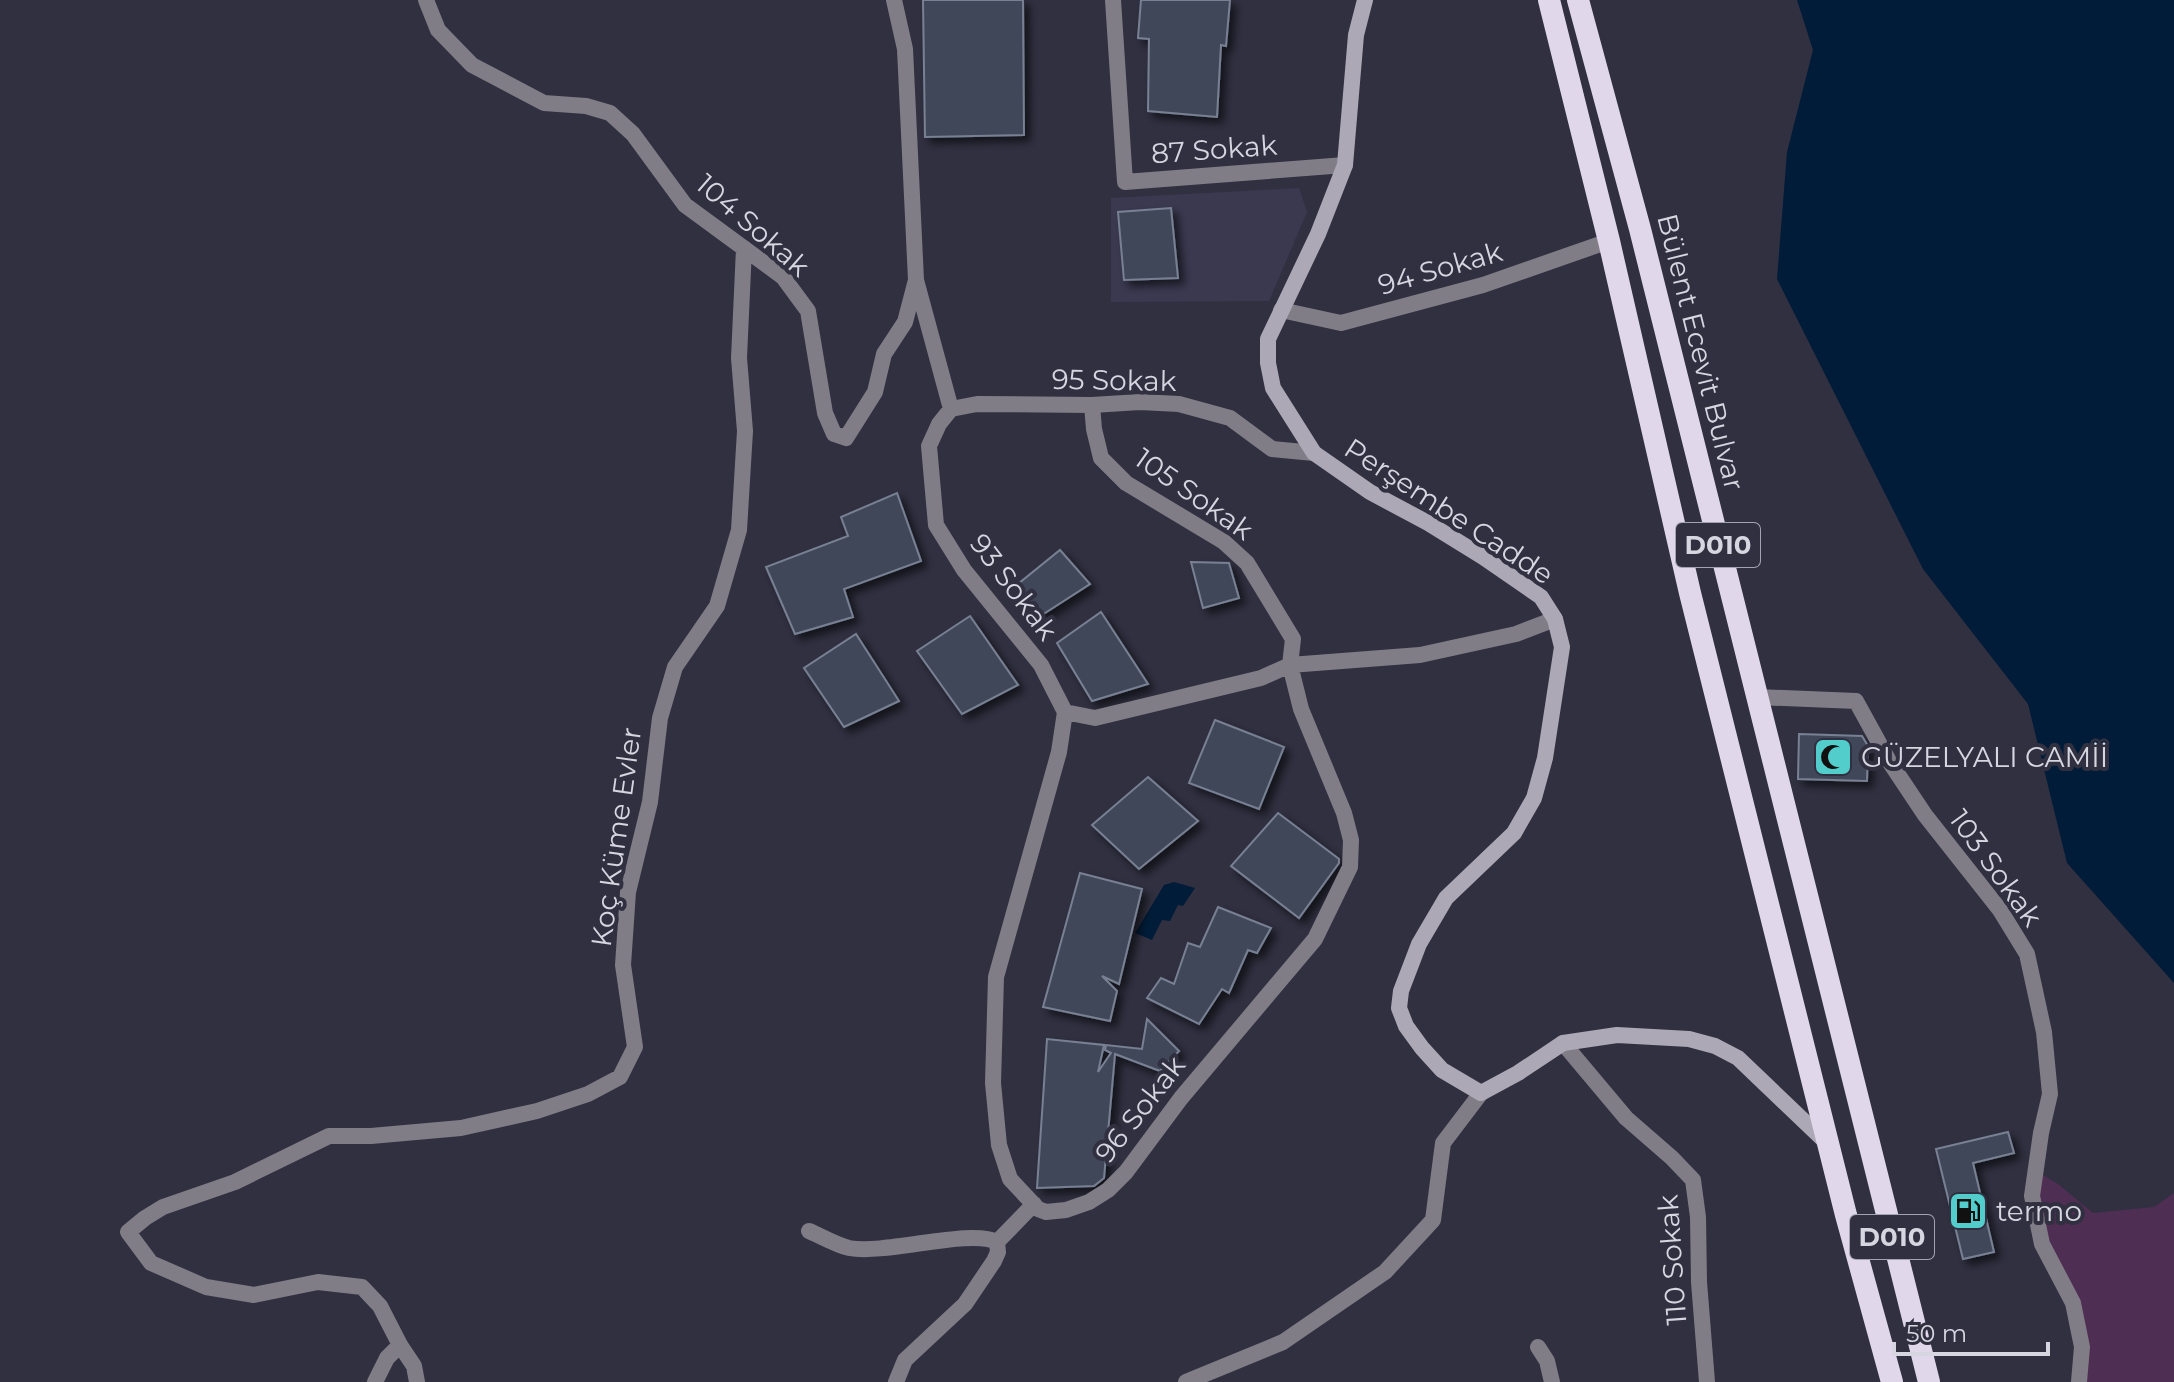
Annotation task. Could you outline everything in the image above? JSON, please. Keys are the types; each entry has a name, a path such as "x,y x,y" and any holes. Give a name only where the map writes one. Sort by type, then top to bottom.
{"highway":[{"path":"1549,0 1609,241 1690,593 1828,1144 1892,1382"},
{"name":"Bülent Ecevit Bulvar","path":"1580,6 1640,229 1929,1382"}],"main road":[{"name":"Perşembe Cadde","path":"1365,0 1356,35 1345,165 1318,234 1268,339 1268,363 1273,388 1314,453 1370,492 1428,523 1541,597 1555,619 1562,647 1545,758 1534,798 1514,833 1446,898 1419,944 1401,991 1399,1008 1406,1026 1422,1048 1442,1070 1481,1093"},
{"path":"1481,1093 1563,1043 1617,1035 1689,1039 1715,1046 1738,1058 1828,1144"}],"street":[{"name":"104 Sokak","path":"426,0 438,30 472,65 544,103 586,106 610,113 633,134 685,205 783,277 808,311 825,413 834,434 846,438 875,392 884,354 905,322 916,280"},
{"path":"894,0 905,49 916,280 951,409"},
{"name":"87 Sokak","path":"1113,0 1125,182 1345,165"},
{"name":"94 Sokak","path":"1281,310 1341,323 1483,285 1609,241"},
{"name":"Koç Küme Evler","path":"417,1382 414,1366 380,1306 362,1287 318,1282 254,1295 206,1287 151,1263 128,1232 163,1207 235,1182 329,1136 371,1136 461,1128 537,1111 588,1094 620,1077 635,1047 623,965 628,892 650,802 660,718 675,667 717,606 739,530 745,431 739,358 744,248"},
{"name":"95 Sokak","path":"951,409 977,404 1179,404 1230,418 1272,449 1314,453"},
{"name":"105 Sokak","path":"1092,405 1101,458 1126,483 1224,542 1247,563 1293,639 1290,665"},
{"name":"93 Sokak","path":"951,409 939,424 929,446 936,525 964,570 1041,665 1065,712"},
{"path":"896,1382 905,1360 965,1304 994,1261 998,1252 997,1242 1034,1204 1010,1179 999,1145 993,1083 996,977 1059,752 1065,712 1095,718 1261,678 1290,665 1420,655 1516,634 1555,619"},
{"name":"96 Sokak","path":"1034,1204 1046,1212 1066,1210 1089,1202 1108,1190 1126,1172 1181,1098 1315,939 1336,900 1350,867 1351,840 1344,813 1301,709 1290,665"},
{"name":"103 Sokak","path":"1757,697 1856,701 1889,761 1925,815 2000,910 2027,954 2044,1032 2050,1094 2041,1133 2033,1205 2042,1244 2073,1303 2082,1347 2079,1382"},
{"name":"110 Sokak","path":"1563,1043 1626,1118 1693,1180 1698,1217 1699,1282 1707,1382"},
{"path":"1186,1382 1283,1342 1385,1272 1433,1220 1443,1143 1481,1093"},
{"path":"809,1231 849,1248 918,1245 975,1237 997,1242"},
{"path":"375,1382 387,1358 400,1345"},
{"path":"1538,1347 1547,1361 1552,1382"}],"shaded area":[{"path":"1797,0 2174,0 2174,983 2067,863 2028,704 1923,569 1777,279 1787,152 1813,50"},
{"path":"1299,188 1307,212 1269,301 1111,302 1111,198"},
{"path":"1174,882 1195,888 1183,906 1178,905 1170,921 1162,920 1152,940 1135,933 1164,885"},
{"path":"2036,1171 2058,1184 2093,1213 2154,1207 2174,1193 2174,1382 2079,1382 2082,1347 2042,1244"}],"building":[{"path":"923,0 1023,0 1024,135 925,137"},
{"path":"1141,0 1230,0 1226,46 1221,45 1217,117 1148,111 1149,39 1138,38"},
{"path":"1171,208 1178,278 1124,280 1118,212"},
{"path":"897,493 921,561 844,589 853,617 795,634 766,567 848,536 841,517"},
{"path":"1060,550 1090,584 1042,615 1018,584"},
{"path":"1191,562 1229,563 1239,598 1203,608"},
{"path":"1101,612 1148,684 1092,701 1057,643"},
{"path":"970,616 1018,685 962,714 917,651"},
{"path":"856,634 899,701 844,727 804,668"},
{"path":"1215,720 1284,747 1259,809 1189,783"},
{"name":"GÜZELYALI CAMİİ","path":"1799,734 1862,736 1868,746 1867,781 1798,779"},
{"path":"1148,777 1198,821 1139,869 1092,825"},
{"path":"1278,813 1339,859 1299,918 1231,866"},
{"path":"1080,873 1142,889 1119,984 1102,976 1117,991 1110,1021 1043,1007"},
{"path":"1218,907 1271,928 1257,953 1248,950 1229,993 1222,989 1199,1024 1147,998 1161,978 1174,984 1188,943 1200,947"},
{"path":"1147,1019 1179,1051 1160,1071 1115,1054 1104,1178 1094,1186 1037,1188 1047,1039 1104,1045 1098,1072 1111,1053 1105,1050 1106,1045 1142,1049"},
{"path":"2008,1132 2014,1153 1973,1163 1994,1252 1963,1259 1936,1149"}],"place":[{"name":"GÜZELYALI CAMİİ","path":"1833,757"},
{"name":"termo","path":"1968,1211"}]}
